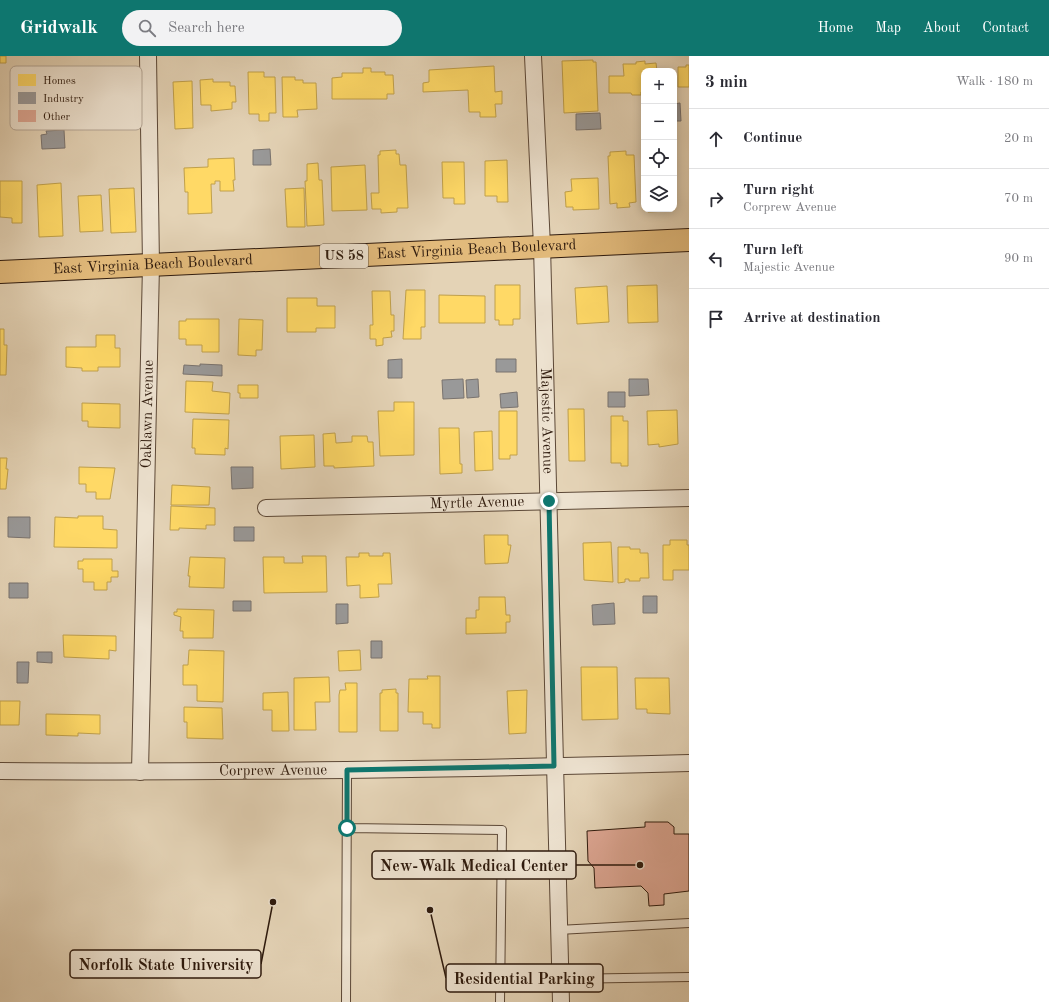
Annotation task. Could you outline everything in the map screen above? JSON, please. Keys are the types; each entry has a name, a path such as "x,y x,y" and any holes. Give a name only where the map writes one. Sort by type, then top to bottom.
{"main road":[{"name":"East Virginia Beach Boulevard","path":"0,272 689,240"}],"street":[{"name":"Oaklawn Avenue","path":"140,772 151,265 148,56"},
{"name":"Majestic Avenue","path":"533,56 542,246 561,1002"},
{"name":"Myrtle Avenue","path":"266,508 689,498"},
{"name":"Corprew Avenue","path":"0,771 140,772 347,770 689,763"}],"lane":[{"path":"346,1002 347,770"},
{"path":"347,828 502,830 500,1002"},
{"path":"558,930 689,923"},
{"path":"560,979 689,977"}],"building: Homes":[{"path":"0,56 6,56 6,63 0,63"},
{"path":"593,60 593,62 596,62 598,111 564,113 562,61"},
{"path":"645,61 645,64 656,63 657,68 641,68 641,95 632,95 631,93 609,93 609,76 624,76 623,64 636,64 636,62"},
{"path":"686,65 689,65 689,87 678,87 678,67 686,67"},
{"path":"494,66 495,92 502,91 502,104 495,104 496,117 480,117 480,112 469,112 468,90 423,92 423,83 429,82 429,70"},
{"path":"363,68 371,68 371,72 385,72 385,75 393,75 394,94 387,94 387,99 332,99 332,78 342,77 342,73 363,73"},
{"path":"248,72 264,72 264,77 275,77 276,113 269,113 269,121 259,121 259,114 249,114"},
{"path":"282,77 295,77 295,80 303,80 303,83 316,83 317,109 297,110 298,117 283,117"},
{"path":"213,79 213,82 230,82 230,86 235,86 236,102 232,102 232,109 211,111 211,105 201,105 200,80"},
{"path":"192,81 193,128 175,129 173,82"},
{"path":"396,150 396,154 399,154 400,165 406,165 408,208 397,208 397,212 381,213 381,209 372,209 371,193 379,193 378,155 380,155 380,151"},
{"path":"626,151 626,155 634,155 636,202 629,203 630,207 617,208 617,203 610,204 608,156 610,156 610,152"},
{"path":"234,158 234,191 220,191 220,181 215,181 215,184 211,184 212,213 188,214 188,192 185,192 184,168 208,167 208,159"},
{"path":"507,160 508,202 497,202 497,196 485,196 485,161"},
{"path":"442,162 464,162 465,204 454,204 454,198 443,198"},
{"path":"318,163 319,180 322,180 324,225 307,226 305,181 307,181 307,164"},
{"path":"365,165 367,210 332,211 331,167"},
{"path":"598,178 599,209 573,210 573,207 566,207 565,192 572,191 571,179"},
{"path":"0,181 22,181 22,223 12,223 12,218 0,217"},
{"path":"61,183 63,236 39,237 37,185"},
{"path":"134,188 136,232 111,233 109,189"},
{"path":"304,188 305,227 287,227 285,189"},
{"path":"101,195 103,231 80,232 78,196"},
{"path":"495,285 520,285 520,319 513,319 513,325 499,325 499,320 495,320"},
{"path":"657,285 658,322 628,323 627,286"},
{"path":"607,286 609,322 577,324 575,288"},
{"path":"406,290 425,290 425,327 421,327 421,339 403,339"},
{"path":"372,291 390,291 391,315 394,315 394,331 391,331 392,337 383,338 383,345 376,346 376,339 370,339 370,325 373,325"},
{"path":"439,295 485,296 485,323 439,323"},
{"path":"287,298 317,298 317,306 335,306 335,328 316,328 316,332 287,332"},
{"path":"186,319 219,319 219,352 202,352 202,345 186,345 186,339 179,339 179,321 186,321"},
{"path":"239,319 263,320 262,350 256,350 256,356 238,355"},
{"path":"0,329 4,329 4,345 7,345 6,375 0,375"},
{"path":"96,335 115,335 115,348 120,348 120,367 98,367 98,371 82,371 82,368 66,367 66,347 96,347"},
{"path":"186,381 213,382 212,391 230,393 229,414 185,412"},
{"path":"238,385 258,385 258,398 240,398 240,393 238,393"},
{"path":"394,402 414,402 414,455 380,456 378,411 394,411"},
{"path":"82,403 120,404 120,428 88,427 88,421 82,421"},
{"path":"568,409 584,409 585,461 569,461"},
{"path":"677,410 678,444 659,447 659,444 648,445 647,411"},
{"path":"499,411 517,411 517,455 510,455 510,459 499,459"},
{"path":"611,416 623,416 623,421 628,421 628,466 621,466 621,463 611,463"},
{"path":"193,419 229,420 228,449 225,448 225,455 195,454 195,448 192,448"},
{"path":"439,428 459,428 460,464 462,464 462,473 440,474"},
{"path":"492,431 493,470 475,471 474,432"},
{"path":"335,433 336,443 352,442 352,436 367,436 368,442 373,442 374,466 334,468 334,466 324,466 323,434"},
{"path":"314,435 315,467 281,469 280,436"},
{"path":"0,458 7,458 6,469 8,469 6,489 0,489"},
{"path":"79,467 115,468 110,499 96,499 96,492 86,492 86,484 79,484"},
{"path":"172,485 210,487 209,505 171,505"},
{"path":"171,506 215,508 215,525 206,525 206,529 179,528 179,530 170,530"},
{"path":"78,516 103,516 103,529 117,530 117,548 54,547 55,517 78,518"},
{"path":"484,535 508,535 508,545 511,545 508,563 485,564"},
{"path":"670,540 687,540 687,545 689,545 689,570 673,570 673,580 663,580 663,545 670,545"},
{"path":"611,542 613,582 584,580 583,543"},
{"path":"618,547 640,549 640,553 648,553 649,578 640,578 640,581 629,581 629,579 625,579 625,582 618,583"},
{"path":"359,553 369,553 369,556 383,556 383,553 390,553 392,584 378,584 379,597 360,598 360,585 347,586 346,557 359,557"},
{"path":"302,556 326,556 327,592 264,593 263,557 284,557 284,563 303,563"},
{"path":"190,557 225,558 224,588 189,587 190,576 188,576"},
{"path":"83,559 112,559 112,571 118,571 118,577 111,577 111,582 107,582 107,590 94,590 94,582 83,582 83,569 78,569 78,561 83,561"},
{"path":"479,597 505,597 506,615 510,615 510,622 506,622 506,633 466,634 466,618 476,618 476,610 479,610"},
{"path":"177,609 214,610 213,638 183,638 183,631 180,631 181,617 174,615 174,612 177,612"},
{"path":"63,635 116,636 116,651 109,650 109,659 64,657"},
{"path":"189,650 224,651 223,702 197,701 197,685 183,685 183,665 188,665"},
{"path":"360,650 361,670 339,671 338,651"},
{"path":"581,667 617,667 618,719 582,720"},
{"path":"427,676 440,676 440,728 432,728 432,724 423,724 423,712 408,712 409,679 428,679"},
{"path":"329,677 330,702 315,702 316,730 294,730 294,678"},
{"path":"635,678 669,678 670,714 647,713 647,709 636,709"},
{"path":"345,683 357,683 357,732 339,732 339,695 340,690 346,690"},
{"path":"396,689 396,693 398,693 398,731 380,731 380,693 382,693 382,690"},
{"path":"527,690 526,733 509,734 507,691"},
{"path":"288,692 289,731 272,731 272,710 263,710 263,693"},
{"path":"0,701 20,701 19,725 0,725"},
{"path":"184,707 222,708 223,739 187,738 187,722 184,722"},
{"path":"46,714 100,715 100,734 78,733 78,736 46,735"}],"building: Industry":[{"path":"680,103 681,121 677,121 677,104"},
{"path":"600,113 601,129 576,130 576,114"},
{"path":"64,130 65,148 42,149 41,135 47,134 46,131"},
{"path":"270,149 271,165 253,165 253,150"},
{"path":"402,359 402,378 388,378 388,360"},
{"path":"496,359 516,359 516,372 496,372"},
{"path":"200,364 222,365 222,376 183,374 184,365 200,366"},
{"path":"463,379 464,398 443,399 442,380"},
{"path":"478,379 479,397 467,398 466,380"},
{"path":"629,379 648,379 649,395 629,396"},
{"path":"517,392 518,407 501,408 500,394"},
{"path":"608,392 625,392 625,407 608,407"},
{"path":"231,467 253,467 253,488 232,489"},
{"path":"8,517 30,517 30,538 8,537"},
{"path":"234,527 254,527 254,541 234,541"},
{"path":"9,583 28,583 28,598 9,598"},
{"path":"643,596 657,596 657,613 643,613"},
{"path":"233,601 251,601 251,611 233,611"},
{"path":"614,603 615,624 593,625 592,605"},
{"path":"336,604 348,604 348,623 336,624"},
{"path":"371,641 382,641 382,658 371,658"},
{"path":"37,652 52,652 52,663 37,662"},
{"path":"17,662 29,662 28,683 17,683"}],"building: Other":[{"path":"645,822 668,822 674,827 674,834 689,834 689,891 664,894 664,905 649,906 648,893 641,886 595,888 594,868 588,861 587,831 645,827"}],"place":[{"name":"New-Walk Medical Center","path":"640,865"},
{"name":"Norfolk State University","path":"273,902"},
{"name":"Residential Parking","path":"430,910"}],"route":[{"path":"347,828 347,770 416,770 554,766 549,501"}]}
